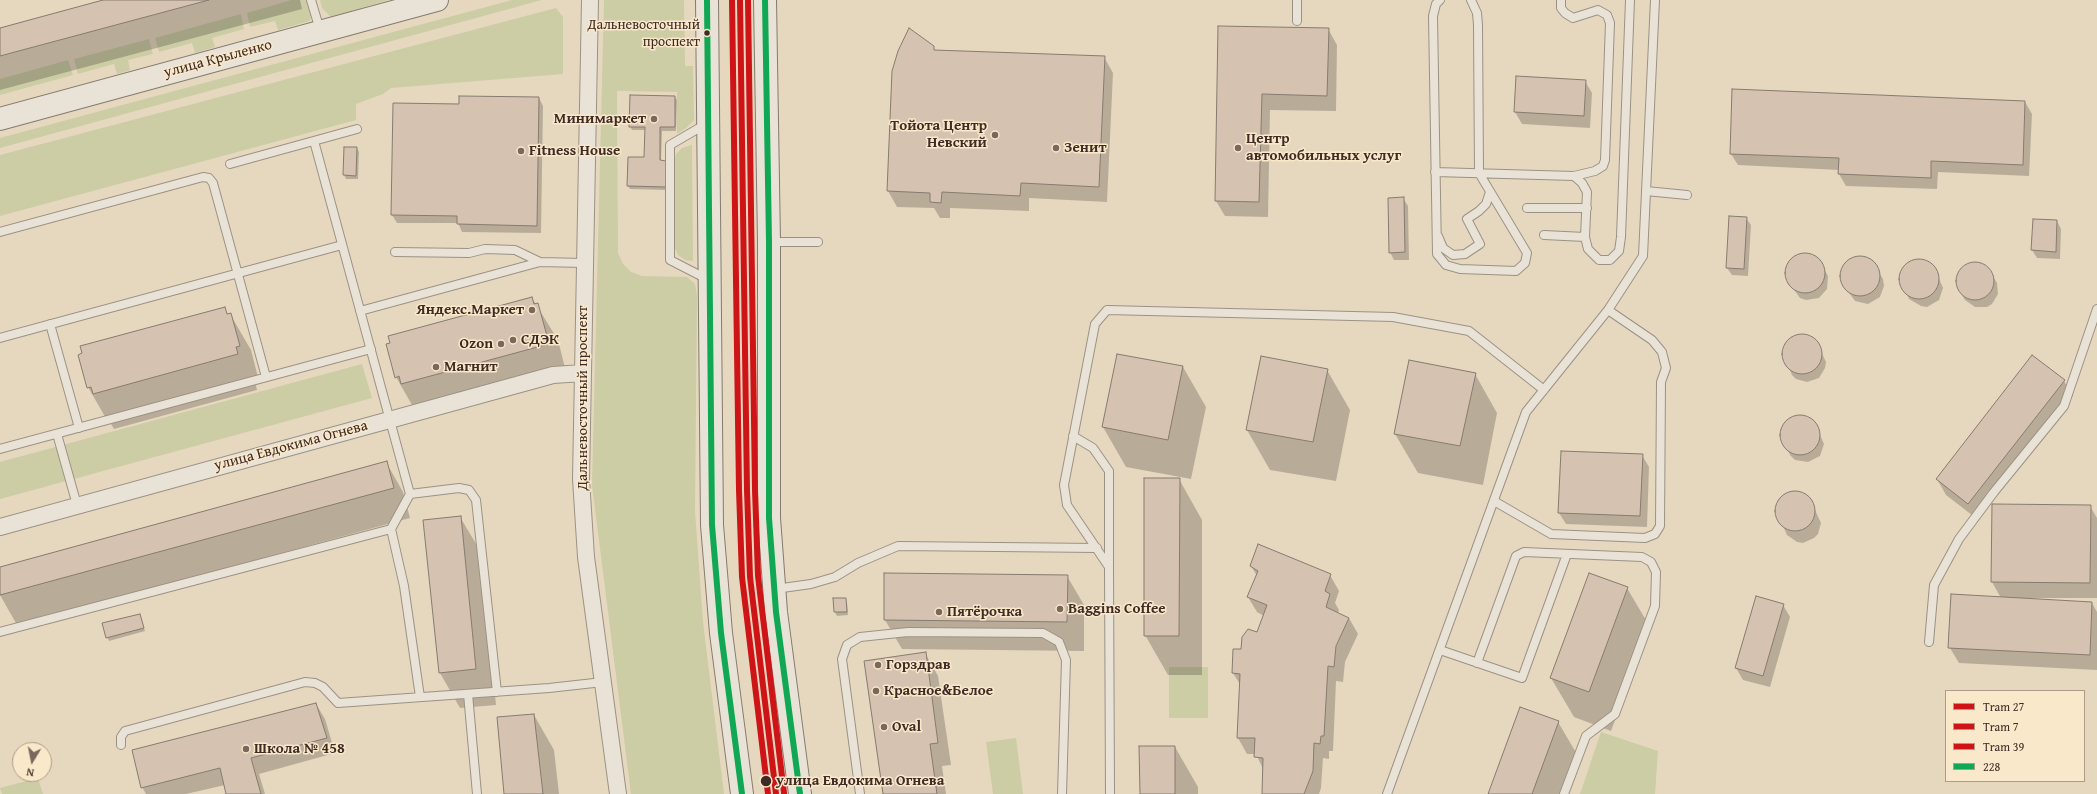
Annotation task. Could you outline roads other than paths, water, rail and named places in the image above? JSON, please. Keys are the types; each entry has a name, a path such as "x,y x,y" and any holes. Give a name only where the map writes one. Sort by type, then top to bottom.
{"main road":[{"name":"улица Крыленко","path":"0,119 320,32 411,3 437,0"},
{"path":"707,0 712,526 721,633 742,794"},
{"path":"765,0 769,242 769,518 775,589 800,794"}],"street":[{"name":"Дальневосточный проспект","path":"590,0 581,479 586,557 618,794"},
{"name":"улица Евдокима Огнева","path":"0,527 553,375 583,373"}],"lane":[{"path":"312,0 320,32"},
{"path":"1297,0 1297,21"},
{"path":"1440,0 1436,4 1433,16 1437,254 1446,265 1460,269 1516,271 1525,263 1526,253 1480,173 1478,25 1477,13 1471,0"},
{"path":"1435,172 1574,176 1595,171 1603,166 1606,160 1610,23 1607,15 1598,10 1573,18 1565,13 1561,8 1561,0"},
{"path":"1574,176 1582,182 1587,192 1585,237 1588,249 1599,260 1610,260 1619,251 1621,237 1630,0"},
{"path":"1387,794 1526,412 1608,310 1643,256 1655,0"},
{"path":"708,122 670,145 670,260 709,280"},
{"path":"230,164 357,129"},
{"path":"314,141 410,494 392,528 404,586 420,697"},
{"path":"0,232 203,177 209,178 213,183 266,377"},
{"path":"1646,191 1687,195"},
{"path":"1436,229 1443,248 1454,255 1465,254 1480,244 1467,219 1486,204 1490,192"},
{"path":"1527,208 1587,208"},
{"path":"1544,235 1585,237"},
{"path":"769,242 818,242"},
{"path":"0,338 342,245"},
{"path":"395,252 469,253 485,249 515,250 540,262"},
{"path":"360,311 540,262 584,263"},
{"path":"1929,642 1934,585 1959,539 1994,492 2064,406 2097,309"},
{"path":"1109,567 1067,505 1064,485 1095,324 1106,310 1394,317 1469,331 1544,390"},
{"path":"1494,501 1551,534 1644,538 1655,534 1660,526 1661,382 1666,368 1662,352 1652,340 1608,310"},
{"path":"50,324 79,428"},
{"path":"0,449 370,349"},
{"path":"57,434 77,506"},
{"path":"1073,436 1093,448 1109,471 1110,794"},
{"path":"410,494 460,488 469,490 476,500 496,692"},
{"path":"0,632 392,528"},
{"path":"775,589 811,584 835,577 858,563 898,546 1097,548"},
{"path":"1477,663 1516,556 1524,552 1642,557 1651,562 1656,572 1655,606 1615,714 1586,736 1564,794"},
{"path":"1440,650 1522,678 1567,554"},
{"path":"860,794 842,659 847,645 860,637 908,632 1043,633 1059,642 1066,660 1062,794"},
{"path":"121,746 122,737 125,731 305,682 315,683 323,688 338,703 496,692 603,682"},
{"path":"468,694 477,794"}],"tram line":[{"name":"7","path":"732,0 739,490 742,577 768,794"},
{"name":"27","path":"740,0 747,490 750,577 776,794"},
{"name":"39","path":"748,0 755,490 758,576 784,793"}],"place":[{"name":"Дальневосточный проспект","path":"707,33"},
{"name":"Минимаркет","path":"654,119"},
{"name":"Тойота Центр Невский","path":"995,135"},
{"name":"Зенит","path":"1056,148"},
{"name":"Центр автомобильных услуг","path":"1238,148"},
{"name":"Fitness House","path":"521,151"},
{"name":"Яндекс.Маркет","path":"532,310"},
{"name":"СДЭК","path":"513,340"},
{"name":"Ozon","path":"501,344"},
{"name":"Магнит","path":"436,367"},
{"name":"Baggins Coffee","path":"1060,609"},
{"name":"Пятёрочка","path":"939,612"},
{"name":"Горздрав","path":"878,665"},
{"name":"Красное&Белое","path":"876,691"},
{"name":"Oval","path":"884,727"},
{"name":"Школа № 458","path":"246,749"},
{"name":"улица Евдокима Огнева","path":"766,781"}]}
